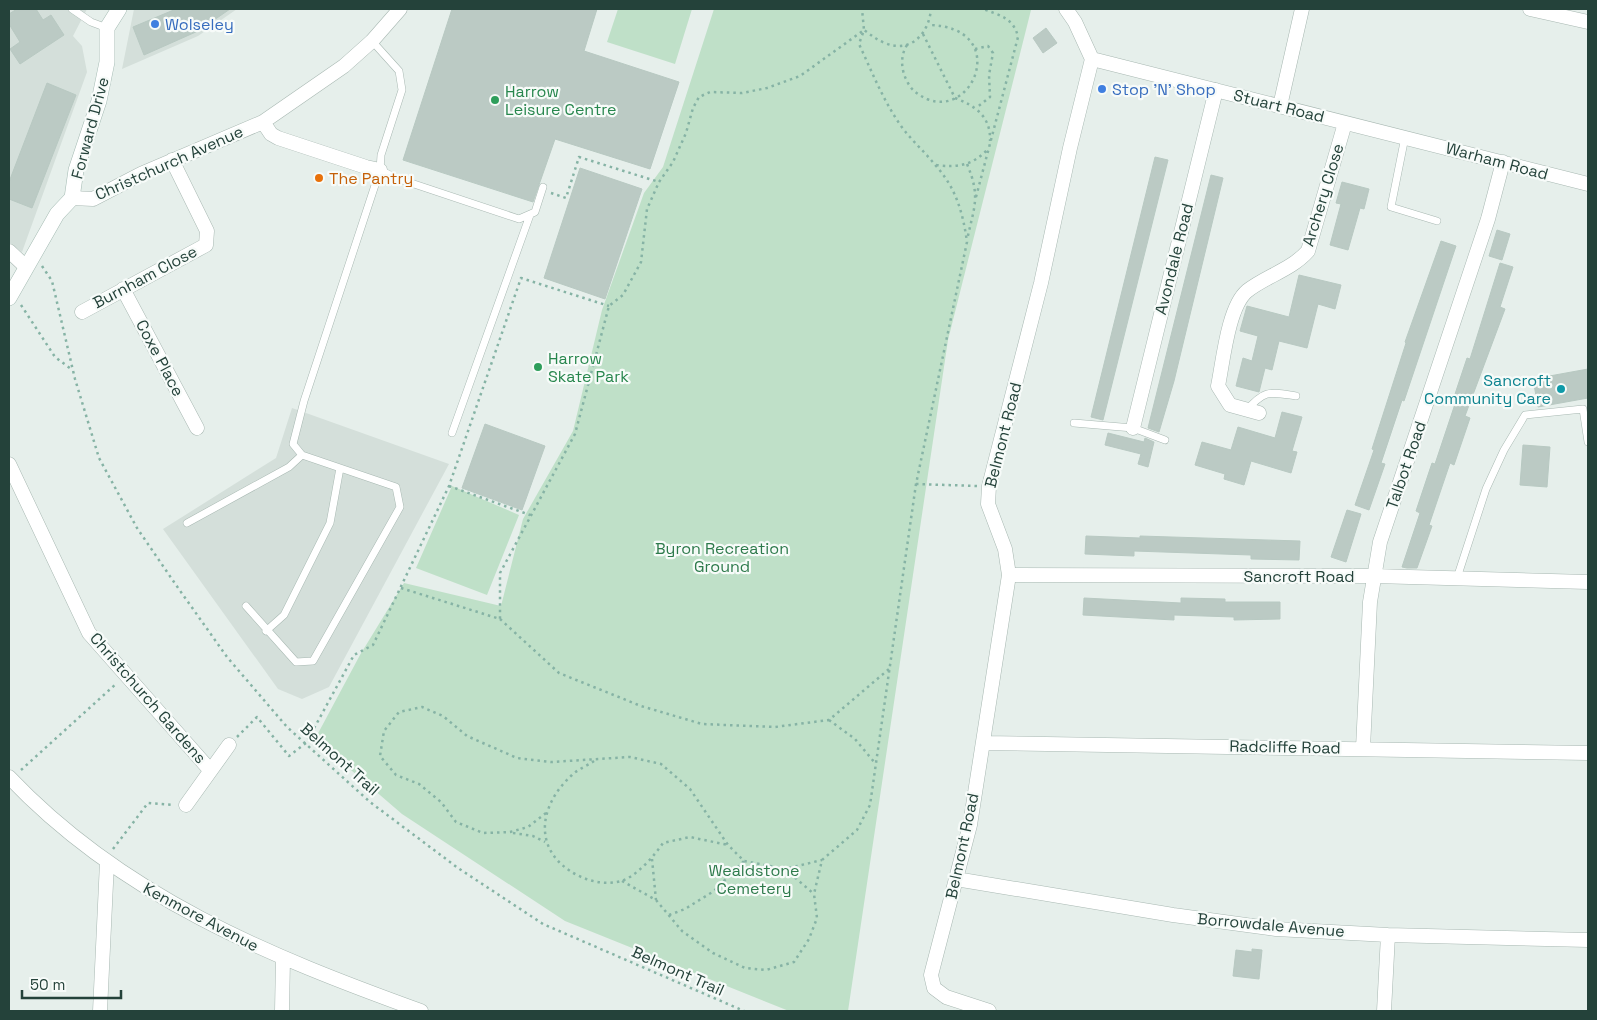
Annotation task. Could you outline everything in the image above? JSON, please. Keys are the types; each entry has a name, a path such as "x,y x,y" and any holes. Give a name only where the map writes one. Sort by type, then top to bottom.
{"street":[{"path":"107,28 118,9"},
{"name":"Christchurch Avenue","path":"14,299 26,266 58,214 72,198 93,199 172,160 263,122 344,66 372,41 400,9"},
{"path":"1066,9 1075,22 1092,60"},
{"path":"1280,106 1302,9"},
{"path":"1530,9 1588,22"},
{"name":"Forward Drive","path":"72,198 76,170 99,101 107,62 107,28"},
{"name":"Stuart Road","path":"1092,60 1406,137"},
{"name":"Belmont Road","path":"989,1011 946,997 934,988 931,975 970,824 1009,575 1004,549 988,504 990,486 1041,283 1070,148 1092,60"},
{"name":"Avondale Road","path":"1133,428 1216,90"},
{"name":"Christchurch Avenue","path":"263,122 271,134 278,138 380,170"},
{"name":"Archery Close","path":"1252,412 1230,405 1218,386 1235,307 1246,292 1299,261 1308,251 1345,123"},
{"name":"Warham Road","path":"1406,137 1588,184"},
{"name":"Burnham Close","path":"82,312 206,245 208,231 172,160"},
{"name":"Talbot Road","path":"1363,748 1370,602 1380,542 1488,219 1503,162"},
{"path":"9,251 26,266"},
{"name":"Coxe Place","path":"123,289 197,428"},
{"name":"Christchurch Gardens","path":"9,464 89,633 210,770"},
{"name":"Sancroft Road","path":"1009,575 1374,576 1588,582"},
{"name":"Radcliffe Road","path":"983,743 1588,753"},
{"name":"Christchurch Gardens","path":"186,805 229,745"},
{"name":"Kenmore Avenue","path":"10,778 57,824 105,861 192,915 283,959 421,1011"},
{"path":"100,1011 105,861"},
{"name":"Borrowdale Avenue","path":"956,879 1135,909 1276,929 1388,935 1588,940"},
{"path":"1384,1011 1388,935"},
{"path":"282,1011 283,959"}],"lane":[{"path":"72,9 91,22 107,28"},
{"path":"246,606 266,631 296,662 313,661 400,507 396,487 302,455 293,444 299,416 380,170 381,155 402,90 399,70 372,41"},
{"path":"1406,137 1391,207 1437,221"},
{"path":"380,170 396,178 519,219 534,212 543,189"},
{"path":"452,433 530,215"},
{"path":"1252,412 1258,397 1266,393 1296,396"},
{"path":"1457,578 1486,490 1504,450 1525,415 1583,409 1588,442"},
{"path":"1074,423 1133,428 1165,440"},
{"path":"187,523 289,467 302,455"},
{"path":"266,631 284,615 330,523 340,468"}],"path":[{"path":"862,9 864,30 860,44 885,102 916,146 936,165 951,185 963,213 967,242"},
{"path":"864,30 886,44 907,44 922,34 929,25 931,9"},
{"path":"728,845 690,837 663,843 652,859 622,881 592,883 563,868 544,842 533,836 510,832 484,833 456,822 441,802 419,784 396,775 380,756 384,731 399,712 422,707 443,716 467,736 517,758 551,762 596,761 630,757 661,764 690,789 728,845 744,862 785,869 822,860 857,830 870,805 916,484 976,196 1018,37 1016,28 1011,21 983,9"},
{"path":"907,44 902,61 903,74 909,86 918,95 930,100 943,101 955,98 966,91 973,81 977,70 974,49 967,36 957,29 929,25"},
{"path":"500,619 500,573 575,434 608,306 623,295 641,262 647,209 659,182 673,162 686,133 693,108 699,98 710,92 742,93 767,88 800,76 864,30"},
{"path":"922,34 955,98 976,108 985,117 989,127 989,148 974,162 951,167 936,165"},
{"path":"974,49 988,46 993,53 989,76 990,97 976,108"},
{"path":"543,189 566,198 579,156 659,182"},
{"path":"967,164 975,185 976,196"},
{"name":"Belmont Trail","path":"42,266 52,281 72,370 99,458 137,528 227,656 287,727 306,742 370,802 458,868 543,924 744,1011"},
{"path":"229,745 257,717 289,756 306,742 354,655 372,645 401,588 448,486 521,278 608,306"},
{"path":"14,299 55,357 72,370"},
{"path":"916,484 990,486"},
{"path":"448,486 530,515"},
{"path":"401,588 500,619 559,673 641,706 702,724 775,727 829,720 890,668"},
{"path":"10,778 126,675"},
{"path":"829,720 855,739 875,763"},
{"path":"510,832 528,826 546,813 560,788 572,774 596,761"},
{"path":"105,861 148,803 186,805"},
{"path":"544,842 546,813"},
{"path":"652,859 656,900"},
{"path":"622,881 656,900 682,931 713,953 745,968 766,970 794,962 809,939 817,918 814,894 822,860"},
{"path":"669,915 685,909 714,891 744,862"},
{"path":"785,869 814,894"}],"shaded area":[{"path":"9,9 87,9 73,36 82,46 87,72 22,252 9,242"},
{"path":"134,9 237,9 198,36 122,69"},
{"path":"292,408 449,464 329,687 302,699 278,689 163,529 276,458"}],"green space":[{"path":"618,9 692,9 675,64 607,42"},
{"name":"Byron Recreation Ground","path":"714,9 1031,10 948,340 848,1011 789,1011 565,921 402,814 315,739 360,655 404,583 501,606 523,519 573,431 602,310 644,193 663,167"},
{"path":"452,486 519,515 487,595 416,568"}],"building":[{"path":"17,9 36,9 43,20 51,15 64,35 20,64 10,49 20,42 9,24 9,14"},
{"path":"176,9 230,9 198,31 144,55 133,27"},
{"name":"Harrow Leisure Centre","path":"452,9 597,9 584,51 679,82 650,169 555,139 533,202 403,160"},
{"path":"1046,28 1057,43 1043,53 1033,38"},
{"path":"47,83 76,95 32,208 9,199 9,182"},
{"path":"1155,157 1168,160 1103,420 1091,417"},
{"path":"580,168 642,189 605,299 544,278"},
{"path":"1211,175 1223,178 1174,381 1159,432 1148,428"},
{"path":"1342,182 1369,189 1364,209 1360,208 1348,250 1330,245 1341,204 1336,203"},
{"path":"1497,230 1510,234 1502,260 1489,256"},
{"path":"1441,241 1456,246 1381,463 1385,464 1369,510 1355,505 1374,450 1372,449 1405,342"},
{"path":"1500,263 1513,267 1500,307 1505,309 1465,416 1470,418 1454,465 1450,463 1429,525 1432,526 1417,568 1402,567 1420,513 1416,511 1432,463 1435,464 1455,404 1452,403 1467,358 1470,359"},
{"path":"1299,275 1341,285 1335,309 1318,304 1307,348 1279,341 1272,370 1265,368 1259,392 1236,386 1243,358 1252,361 1258,336 1240,331 1247,306 1289,317"},
{"name":"Sancroft Community Care","path":"1588,369 1588,398 1538,407 1533,379"},
{"path":"1282,412 1302,417 1292,451 1297,452 1291,473 1251,461 1244,485 1224,479 1225,474 1195,465 1202,442 1231,450 1238,427 1275,438"},
{"path":"485,424 545,446 522,510 462,488"},
{"path":"1108,433 1144,442 1145,438 1154,442 1148,467 1138,464 1141,454 1105,445"},
{"path":"1523,445 1550,447 1547,487 1520,485"},
{"path":"1347,510 1361,514 1346,562 1331,557"},
{"path":"1086,536 1300,541 1299,560 1251,559 1251,555 1134,551 1134,556 1085,554"},
{"path":"1084,598 1181,603 1181,598 1225,599 1225,602 1280,602 1280,619 1234,620 1234,617 1174,615 1174,620 1083,615"},
{"path":"1252,949 1262,950 1259,979 1233,976 1236,950 1252,952"}],"place":[{"name":"Wolseley","path":"155,24"},
{"name":"Stop 'N' Shop","path":"1102,89"},
{"name":"Harrow Leisure Centre","path":"495,100"},
{"name":"The Pantry","path":"319,178"},
{"name":"Harrow Skate Park","path":"538,367"},
{"name":"Sancroft Community Care","path":"1561,389"}],"park label":[{"name":"Wealdstone Cemetery","path":"754,879"}]}
